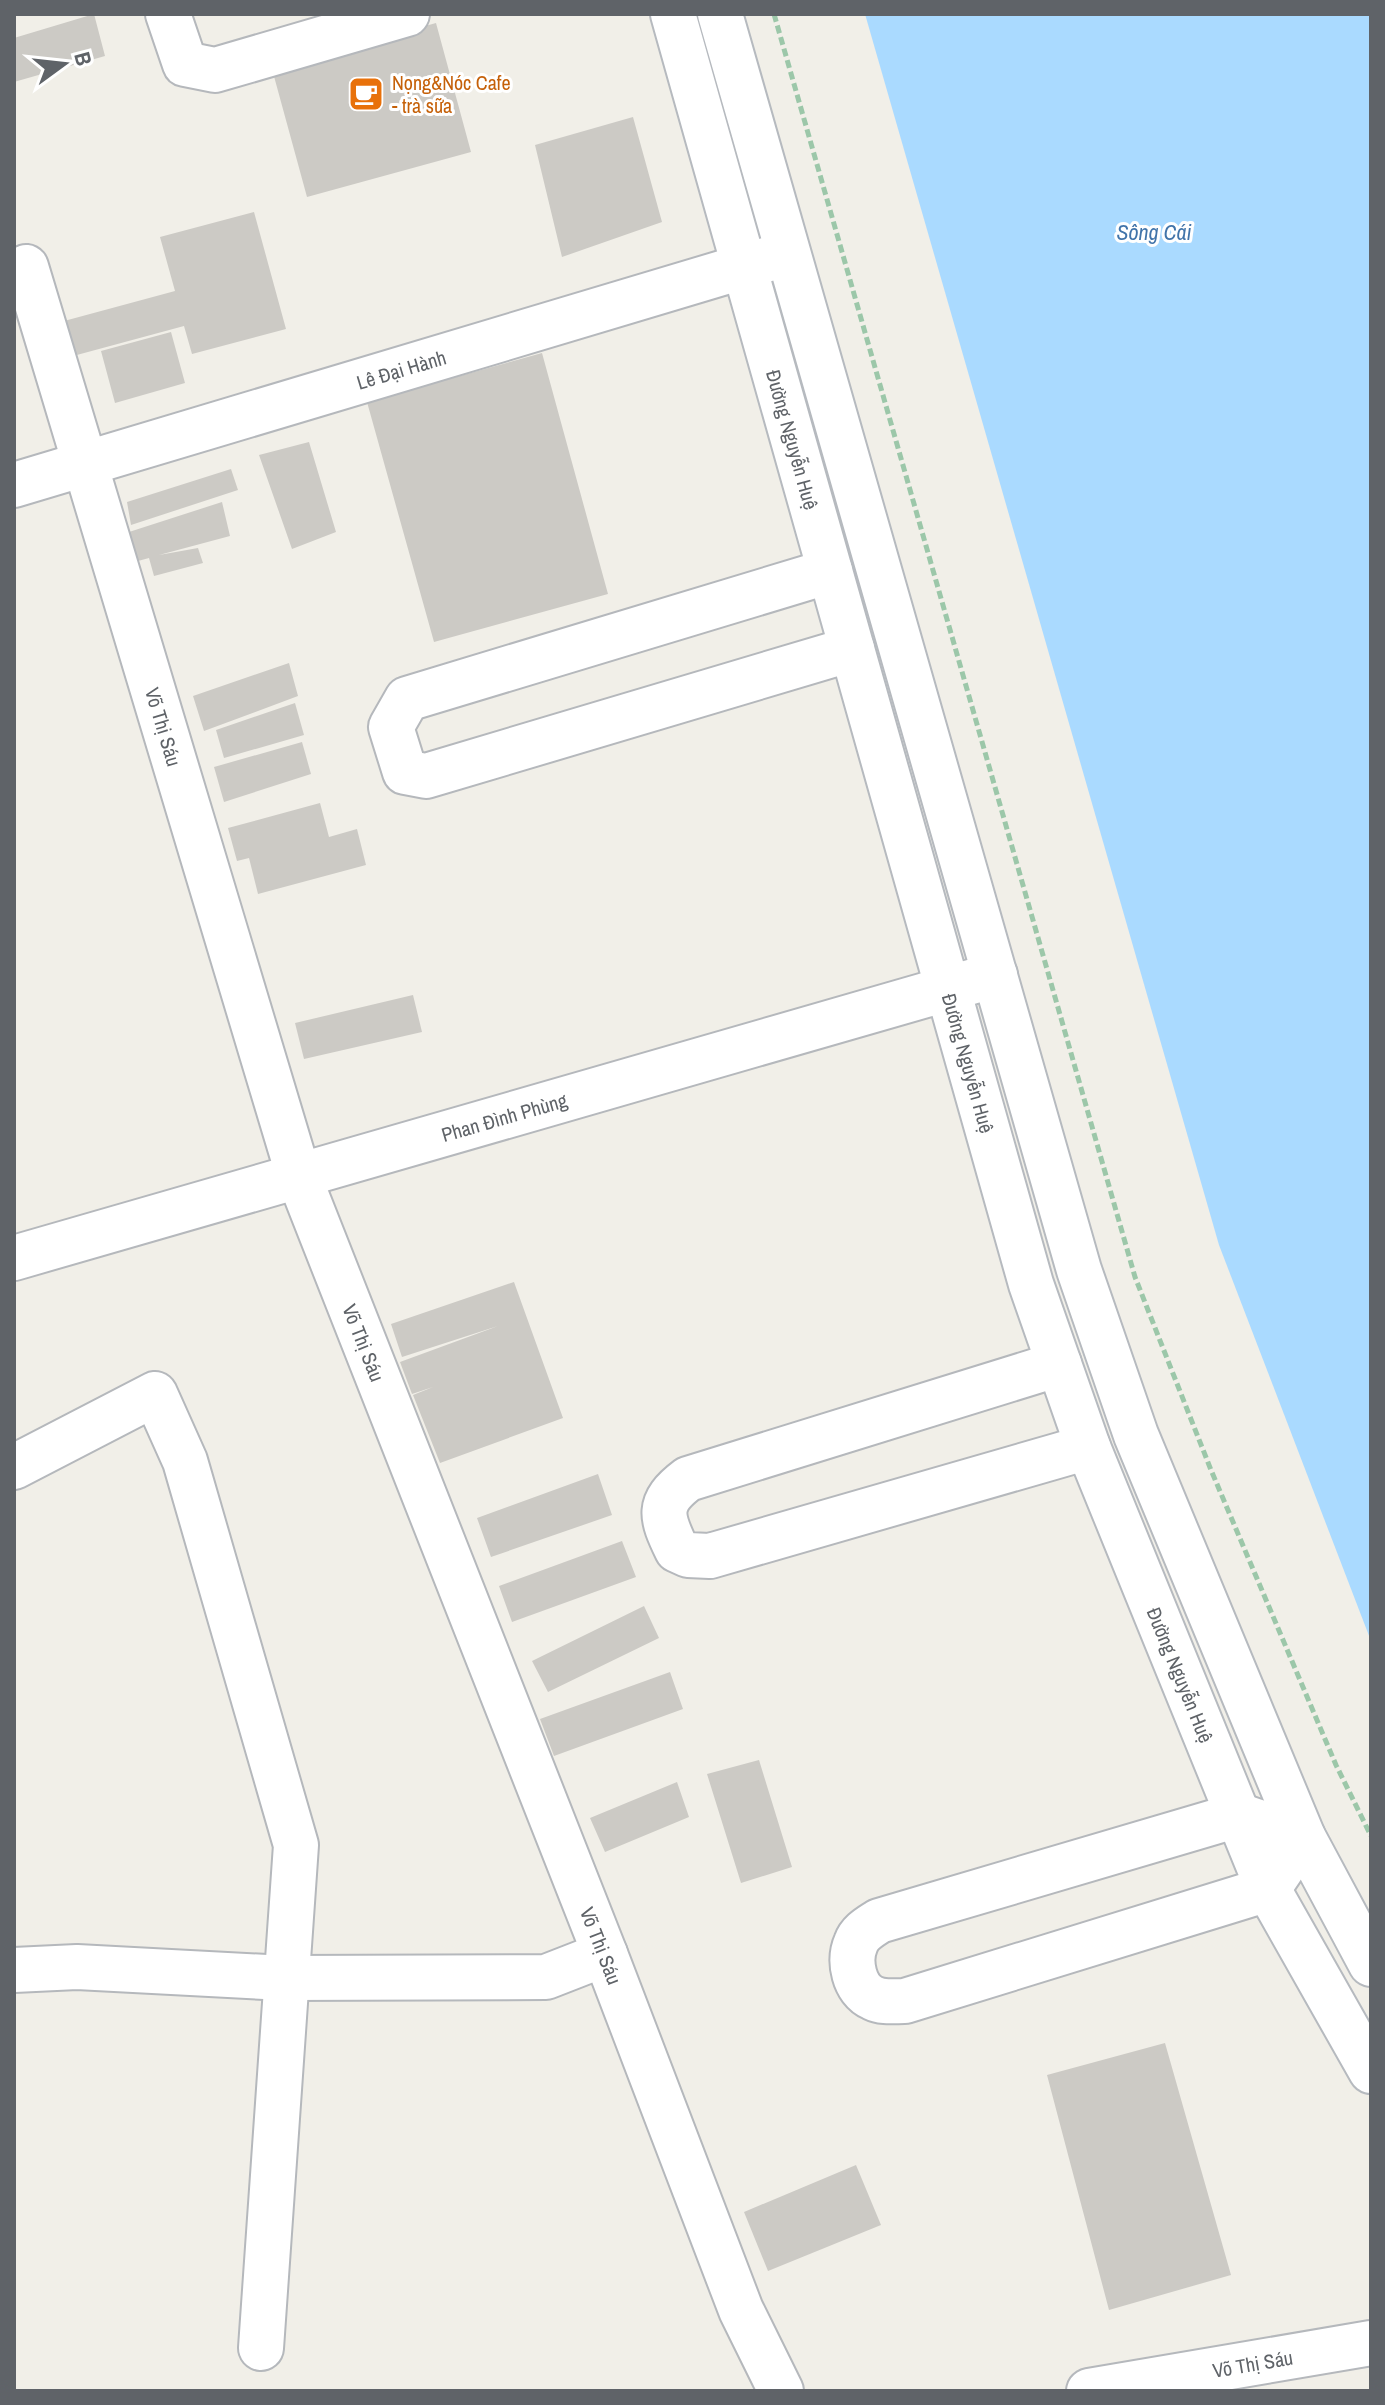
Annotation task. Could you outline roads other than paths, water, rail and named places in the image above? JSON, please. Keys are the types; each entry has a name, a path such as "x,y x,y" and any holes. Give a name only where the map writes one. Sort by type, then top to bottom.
{"street":[{"path":"168,14 185,64 215,70 407,14"},
{"name":"Đường Nguyễn Huệ","path":"673,14 1031,1284 1088,1447 1268,1889 1371,2071"},
{"path":"720,14 1079,1270 1136,1435 1303,1837 1371,1964"},
{"name":"Lê Đại Hành","path":"14,485 788,253"},
{"name":"Võ Thị Sáu","path":"26,267 299,1177 605,1954 741,2310 781,2391"},
{"path":"830,571 407,699 391,727 405,772 426,776 852,649"},
{"name":"Phan Đình Phùng","path":"14,1258 995,975"},
{"path":"1059,1364 688,1479 670,1493 664,1509 666,1528 677,1550 688,1555 710,1556 1088,1447"},
{"path":"14,1467 155,1394 185,1461 296,1845 261,2348"},
{"path":"1238,1815 1303,1837 1268,1889 905,2001 876,2000 865,1993 856,1981 853,1960 856,1943 864,1930 879,1921 1238,1815"},
{"path":"14,1970 77,1967 285,1978 546,1977 605,1954"},
{"name":"Võ Thị Sáu","path":"1089,2391 1371,2343"}],"water":[{"name":"Sông Cái","path":"865,14 1371,14 1371,1641 1219,1245"}],"place":[{"name":"Nọng&Nóc Cafe - trà sữa","path":"366,94"}]}
